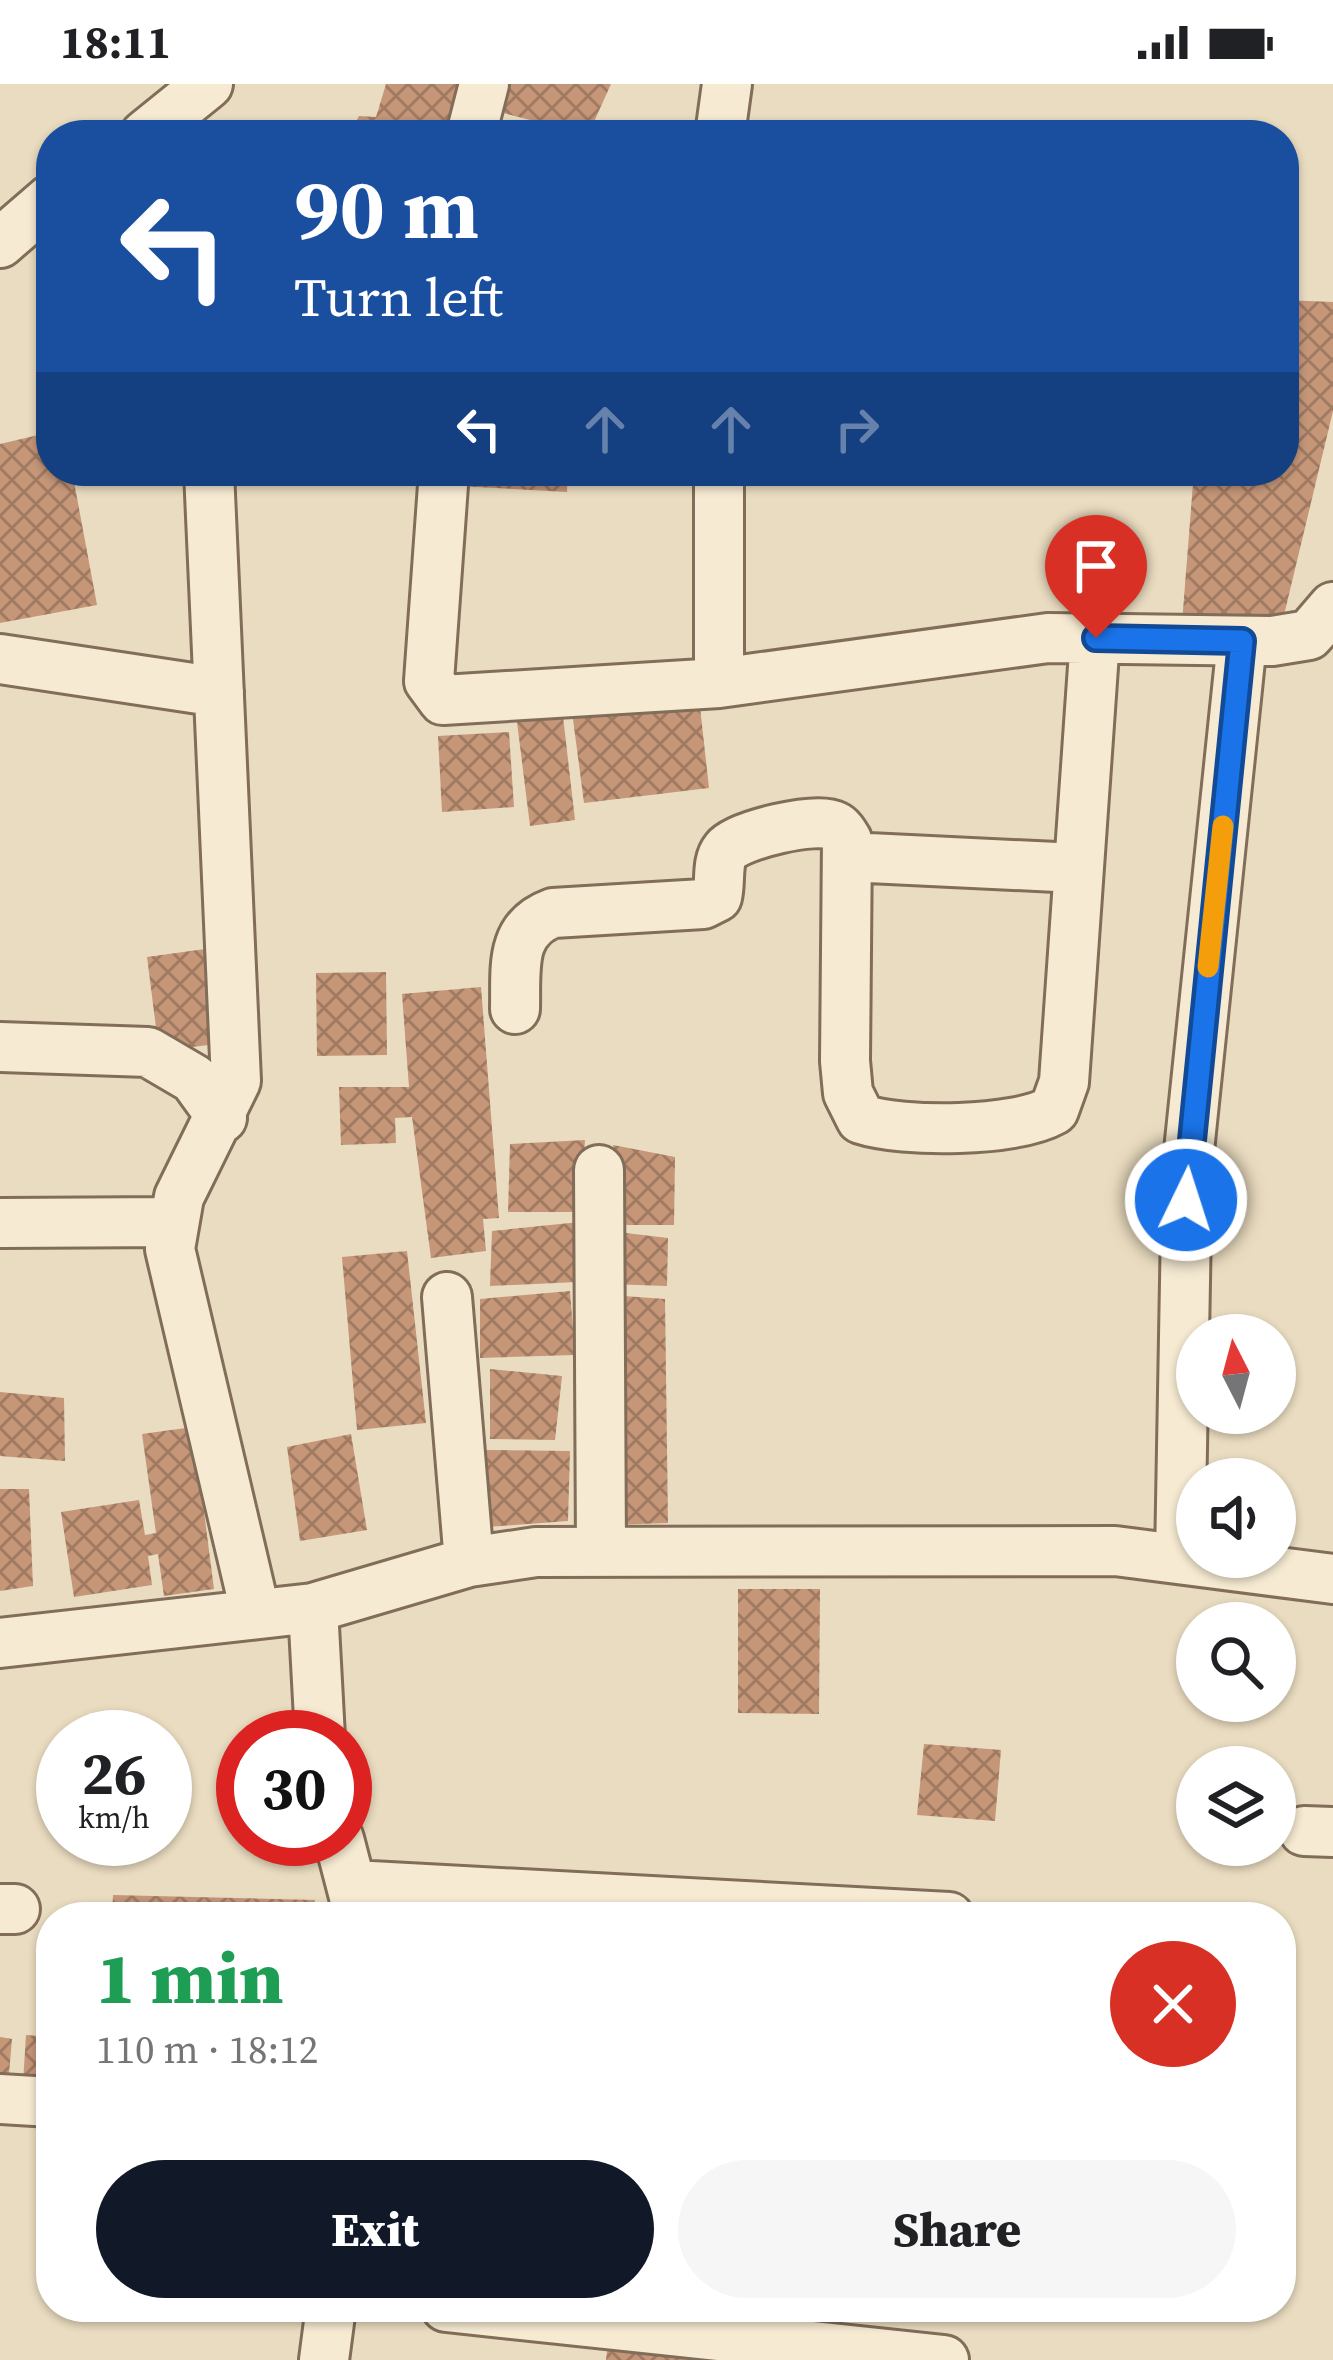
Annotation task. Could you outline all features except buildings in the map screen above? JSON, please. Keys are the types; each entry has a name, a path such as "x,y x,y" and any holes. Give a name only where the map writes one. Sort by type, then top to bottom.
{"street":[{"path":"164,120 208,84"},
{"path":"475,120 484,84"},
{"path":"722,120 727,84"},
{"path":"0,243 36,212"},
{"path":"210,486 236,1081 222,1118 179,1197 170,1250 255,1611"},
{"path":"443,486 429,681 443,700 718,683 986,644 1096,638 1242,641 1310,634 1333,607"},
{"path":"718,683 719,486"},
{"path":"515,1009 520,937 532,920 553,913 703,904 717,897 721,859 728,846 747,834 825,823 838,826 847,840 848,1093 861,1118 887,1127 1033,1122 1054,1110 1064,1082 1096,638"},
{"path":"1182,1458 1187,1170 1242,641"},
{"path":"0,659 220,692"},
{"path":"848,857 1077,868"},
{"path":"0,1047 148,1052 194,1079 222,1118"},
{"path":"599,1170 602,1552"},
{"path":"0,1223 172,1222"},
{"path":"446,1297 470,1562"},
{"path":"0,1643 313,1608 470,1562 536,1552 1019,1548 1176,1559"},
{"path":"1296,1574 1333,1579"},
{"path":"313,1608 319,1710"},
{"path":"350,1880 706,1902"},
{"path":"0,2099 36,2101"},
{"path":"323,2360 329,2322"},
{"path":"587,2322 944,2360"}],"slow traffic":[{"path":"1208,967 1223,826"}],"route":[{"path":"1096,638 1242,641 1186,1200"}]}
